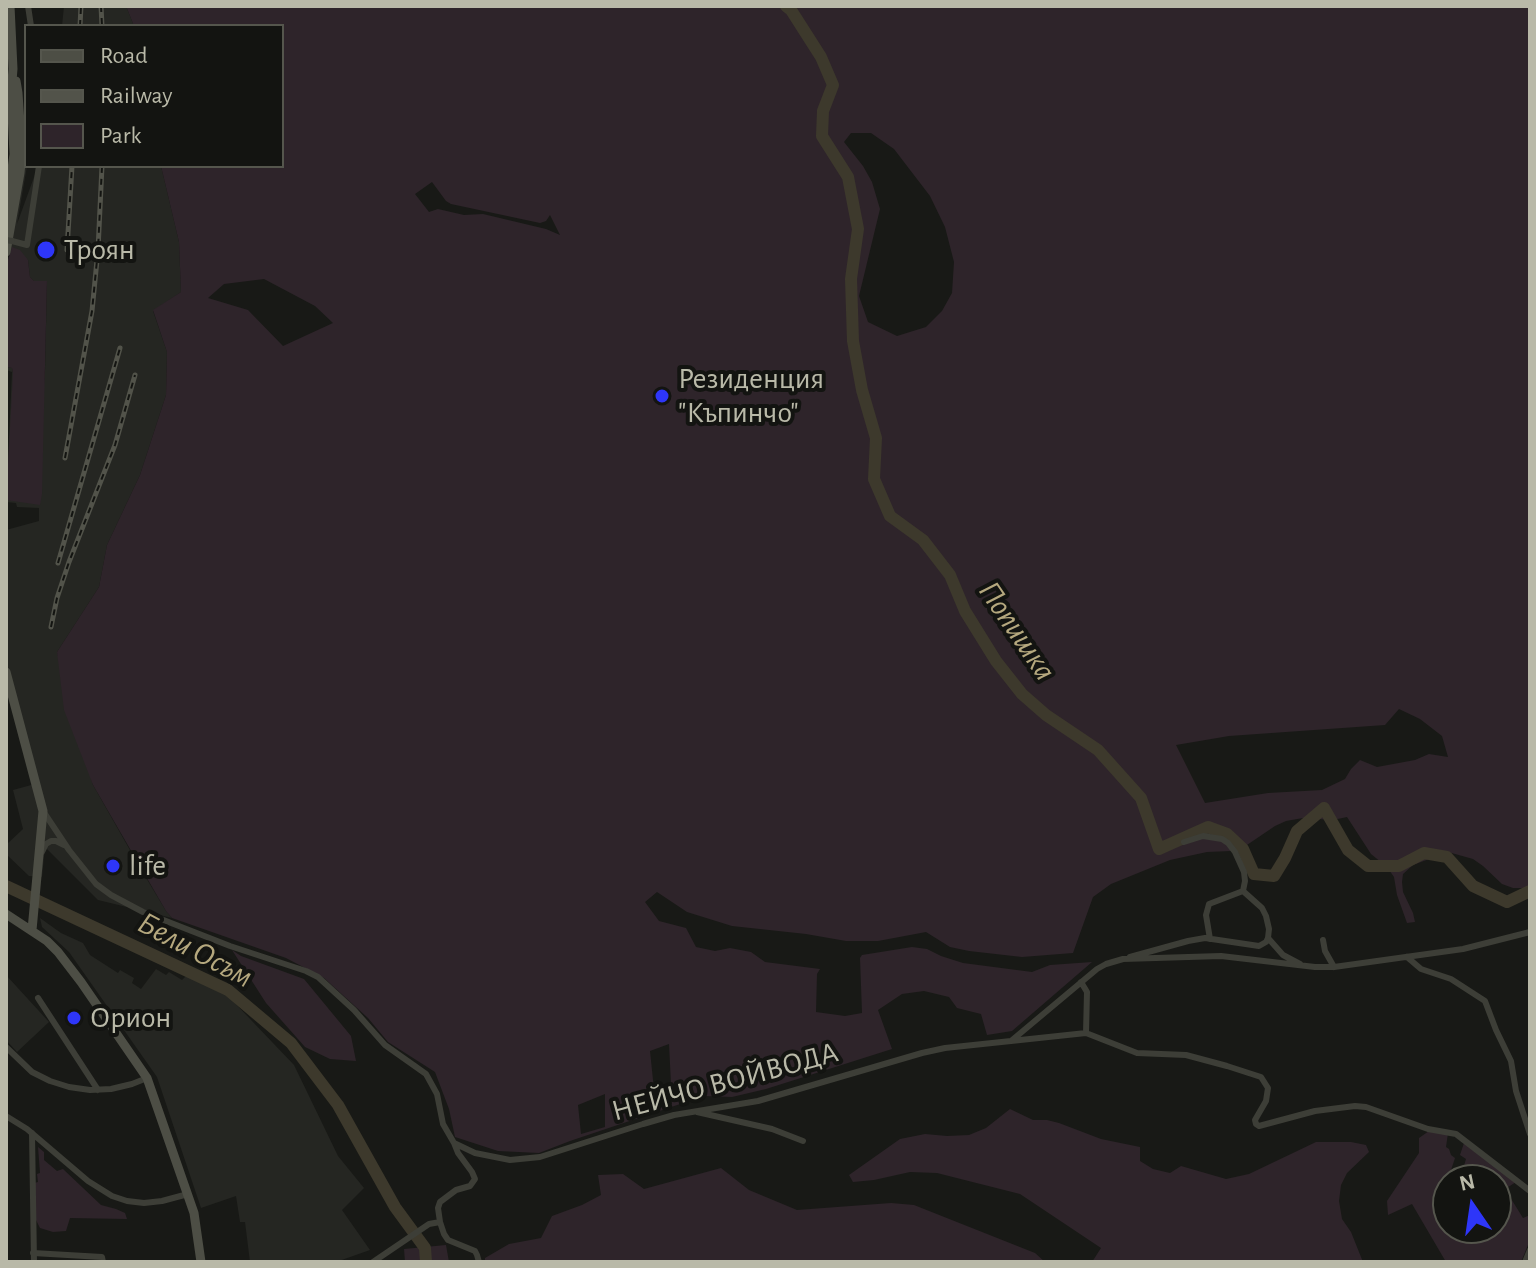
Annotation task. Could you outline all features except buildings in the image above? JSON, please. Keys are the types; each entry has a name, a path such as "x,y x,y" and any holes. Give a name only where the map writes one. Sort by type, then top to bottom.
{"street":[{"path":"6,213 14,154 10,6"},
{"path":"6,252 22,154 18,93 13,69"},
{"path":"9,240 27,245 39,168"},
{"path":"6,672 8,692 43,811 96,884 143,912 318,977 385,1045 426,1074 437,1094 443,1124 475,1179 470,1186 456,1190 440,1202 440,1222 448,1240 475,1251 479,1262"},
{"path":"32,930 43,811"},
{"path":"1184,842 1203,836 1228,843 1241,861 1245,881 1243,891"},
{"path":"37,874 44,846 48,842 56,841 67,848"},
{"path":"1011,1041 1106,964 1188,941 1210,939 1259,946 1266,942 1269,929 1266,916 1262,908 1243,891"},
{"path":"1210,939 1206,915 1209,904 1243,891"},
{"path":"6,914 32,930 58,952 147,1078 188,1194 201,1262"},
{"path":"1123,959 1221,956 1334,967 1463,949 1530,932"},
{"path":"1268,938 1283,955 1303,966"},
{"path":"1323,940 1334,967"},
{"path":"1407,957 1421,969 1451,979 1485,1001 1511,1061 1516,1091 1530,1134"},
{"path":"1081,982 1087,992 1086,1033 1137,1053 1186,1055 1261,1077 1268,1093 1255,1120 1259,1126 1315,1111 1366,1107 1428,1129 1456,1134 1530,1191"},
{"path":"38,998 98,1090"},
{"name":"НЕЙЧО ВОЙВОДА","path":"454,1143 495,1158 514,1160 540,1157 643,1124 693,1111 758,1101 933,1050 1086,1033"},
{"path":"6,1047 32,1072 69,1087 98,1090 122,1087 147,1078"},
{"path":"693,1111 772,1129 803,1141"},
{"path":"6,1116 32,1133 105,1193 135,1202 153,1202 188,1194"},
{"path":"32,1133 34,1262"},
{"path":"373,1262 429,1224 440,1222"},
{"path":"1525,1262 1530,1250"},
{"path":"33,1253 102,1257 103,1262"}],"shaded area":[{"path":"64,6 126,6 133,24 62,24"},
{"path":"25,168 17,224 37,168 161,168 179,242 181,292 153,311 167,352 166,395 140,475 107,545 99,587 57,652 93,785 172,918 98,900 45,847 42,877 29,876 6,854 6,845 23,829 13,790 35,784 6,673 6,530 39,521 39,508 17,507 16,503 6,502 12,372 6,367 12,368 13,388 43,398 47,281 34,281 30,277 28,260 8,255 6,265"},
{"path":"40,918 61,933 83,943 90,955 118,973 120,970 134,978 132,983 141,989 156,969 182,980 189,973 219,988 231,999 294,1065 338,1156 364,1188 342,1210 370,1250 336,1262 250,1262 245,1222 240,1222 236,1196 201,1208 157,1077 69,952 42,927"},
{"path":"6,975 49,1022 17,1052 6,1040"}],"green space":[{"path":"126,6 1530,6 1530,888 1513,888 1502,884 1473,859 1448,852 1413,865 1403,874 1403,892 1415,922 1407,923 1394,877 1371,854 1347,817 1286,821 1244,847 1170,860 1111,884 1093,897 1073,953 1022,957 969,951 950,947 926,932 878,941 846,941 732,926 687,912 657,892 645,902 659,921 686,928 696,947 715,951 730,948 751,952 765,962 820,969 817,974 816,1012 845,1016 862,1013 862,955 912,947 927,949 963,963 1032,972 1050,965 1092,962 1012,1031 987,1035 981,1014 957,1008 949,997 924,991 902,994 878,1010 892,1049 766,1089 732,1097 704,1096 539,1153 498,1151 455,1137 449,1109 435,1072 388,1042 368,1018 324,978 286,958 172,918 93,785 64,710 57,652 99,587 107,545 140,475 166,395 167,352 153,310 181,292 179,242 161,168 284,168 284,24 133,24","holes":["851,133 871,133 894,149 930,196 945,227 954,262 952,293 942,311 926,327 897,336 868,322 859,296 880,209 872,182 844,142","432,182 451,204 540,223 550,215 560,235 483,214 464,215 438,209 429,212 415,194","264,279 315,306 333,323 283,346 248,310 208,298 224,284","1399,709 1420,719 1442,736 1448,757 1429,754 1415,760 1377,767 1360,760 1345,779 1322,790 1268,793 1205,803 1176,745 1229,736 1385,725","669,1044 672,1104 656,1109 650,1051","605,1094 605,1127 581,1134 578,1105"]},
{"path":"12,247 20,250 28,260 30,277 34,281 47,281 40,505 6,500 13,373 12,368 6,367 6,266"},
{"path":"232,950 304,979 351,1036 356,1061 330,1059 305,1047 266,1003"},
{"path":"1010,1109 1033,1120 1059,1123 1101,1139 1140,1147 1140,1161 1153,1169 1170,1173 1181,1166 1226,1179 1249,1174 1316,1142 1366,1145 1369,1152 1347,1173 1341,1185 1339,1201 1342,1219 1363,1262 1092,1262 1101,1248 1020,1194 937,1173 910,1172 853,1182 849,1175 900,1139 925,1134 969,1135 986,1128"},
{"path":"1429,1131 1448,1133 1446,1147 1455,1158 1453,1164 1432,1164 1432,1238 1412,1204 1388,1215 1387,1201 1419,1153 1419,1138"},
{"path":"1465,1140 1494,1164 1464,1164 1466,1159 1460,1155"},
{"path":"38,1147 44,1152 44,1160 57,1171 63,1169 101,1205 125,1213 127,1219 70,1218 66,1231 53,1232 40,1228 35,1218 34,1183 38,1182 37,1174 40,1173"},
{"path":"721,1168 749,1190 797,1210 891,1203 914,1205 1035,1253 1045,1262 485,1262 485,1258 509,1244 541,1238 552,1216 601,1195 598,1175 623,1174 644,1189"},
{"path":"1512,1200 1523,1218 1530,1215 1530,1240 1521,1262 1446,1262 1435,1244 1512,1244"},
{"path":"446,1245 449,1262 405,1262 404,1249"}],"waterway":[{"name":"Попишка","path":"786,6 821,57 833,85 823,111 822,136 848,177 858,229 851,279 853,341 862,390 876,438 874,479 890,516 923,540 950,575 965,611 996,661 1022,694 1046,715 1098,750 1141,798 1159,849 1208,827 1227,834 1243,849 1254,874 1274,876 1297,831 1324,808 1348,850 1368,866 1399,866 1424,853 1447,857 1473,886 1507,902 1530,891"},
{"name":"Бели Осъм","path":"6,886 228,990 291,1043 338,1105 395,1207 425,1248 426,1262"}],"railway":[{"path":"80,24 81,6"},
{"path":"101,6 102,24"},
{"path":"67,250 72,168"},
{"path":"65,458 92,311 102,168"},
{"path":"58,563 120,348"},
{"path":"51,627 57,598 115,445 135,375"}],"place":[{"name":"Троян","path":"46,250"},
{"name":"Резиденция \"Къпинчо\"","path":"662,396"},
{"name":"life","path":"113,866"},
{"name":"Орион","path":"74,1018"}]}
